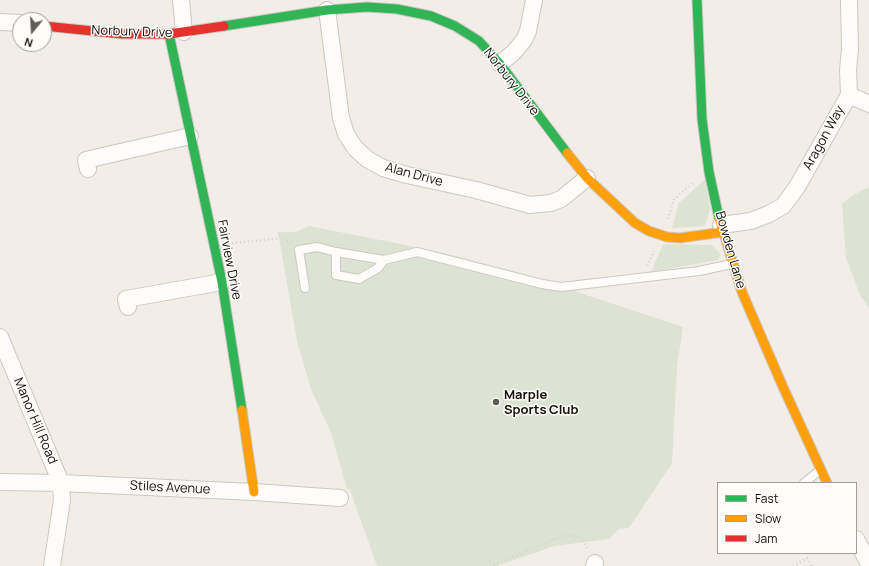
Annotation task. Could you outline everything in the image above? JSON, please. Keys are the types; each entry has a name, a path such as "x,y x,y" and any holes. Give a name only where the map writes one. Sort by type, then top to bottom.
{"street":[{"path":"177,33 181,0"},
{"path":"500,64 514,52 524,40 528,31 534,0"},
{"name":"Bowden Lane","path":"697,0 702,119 709,172 722,229 742,292 826,482"},
{"name":"Aragon Way","path":"722,229 751,221 769,214 783,206 797,187 849,95 849,0"},
{"name":"Norbury Drive","path":"52,27 122,34 177,33 321,7 397,9 431,16 455,26 478,41 500,64 553,136 587,178 635,223 649,231 680,238 722,229"},
{"name":"Alan Drive","path":"321,7 341,118 346,134 355,148 367,159 383,168 406,175 476,190 530,205 551,203 561,199 587,178"},
{"path":"0,22 12,23"},
{"name":"Fairview Drive","path":"177,33 190,136 222,282 254,492"},
{"path":"849,95 869,104"},
{"path":"88,170 86,160 190,136"},
{"path":"128,307 126,299 222,282"},
{"name":"Manor Hill Road","path":"0,338 61,483"},
{"name":"Stiles Avenue","path":"0,482 61,483 254,492 340,498"},
{"path":"52,566 62,500 61,483"},
{"path":"857,541 869,564"}],"lane":[{"path":"305,288 299,250 317,247 336,252 384,260 417,252 542,284 561,287 699,271 733,264"},
{"path":"336,252 336,275 359,279 378,268 384,260"},
{"path":"805,482 820,470"}],"path":[{"path":"214,246 284,238 299,250"},
{"path":"490,566 567,535 578,537 588,548 594,565"},
{"path":"793,566 806,558 812,566"}],"green space":[{"path":"705,179 710,210 705,226 672,228 679,203"},
{"path":"869,187 869,308 860,295 846,258 842,204 853,195"},
{"name":"Marple Sports Club","path":"309,226 436,251 518,272 561,284 580,293 683,327 677,366 672,463 629,528 619,529 609,539 554,546 497,566 377,566 350,490 347,489 331,433 311,389 297,341 278,232 296,232"},
{"path":"663,244 711,245 721,254 718,260 651,272"}],"traffic: fast":[{"path":"697,0 702,119 709,172 719,218"},
{"path":"224,26 327,10 367,7 397,9 431,16 455,26 479,41 500,64 567,153"},
{"path":"169,34 222,282 242,410"}],"traffic: slow":[{"path":"567,153 587,178 635,223 649,231 667,237 680,238 723,232"},
{"path":"719,218 742,292 827,482"},
{"path":"242,410 254,492"}],"traffic: jam":[{"path":"52,27 122,34 169,34 224,26"}],"place":[{"name":"Marple Sports Club","path":"496,402"}]}
